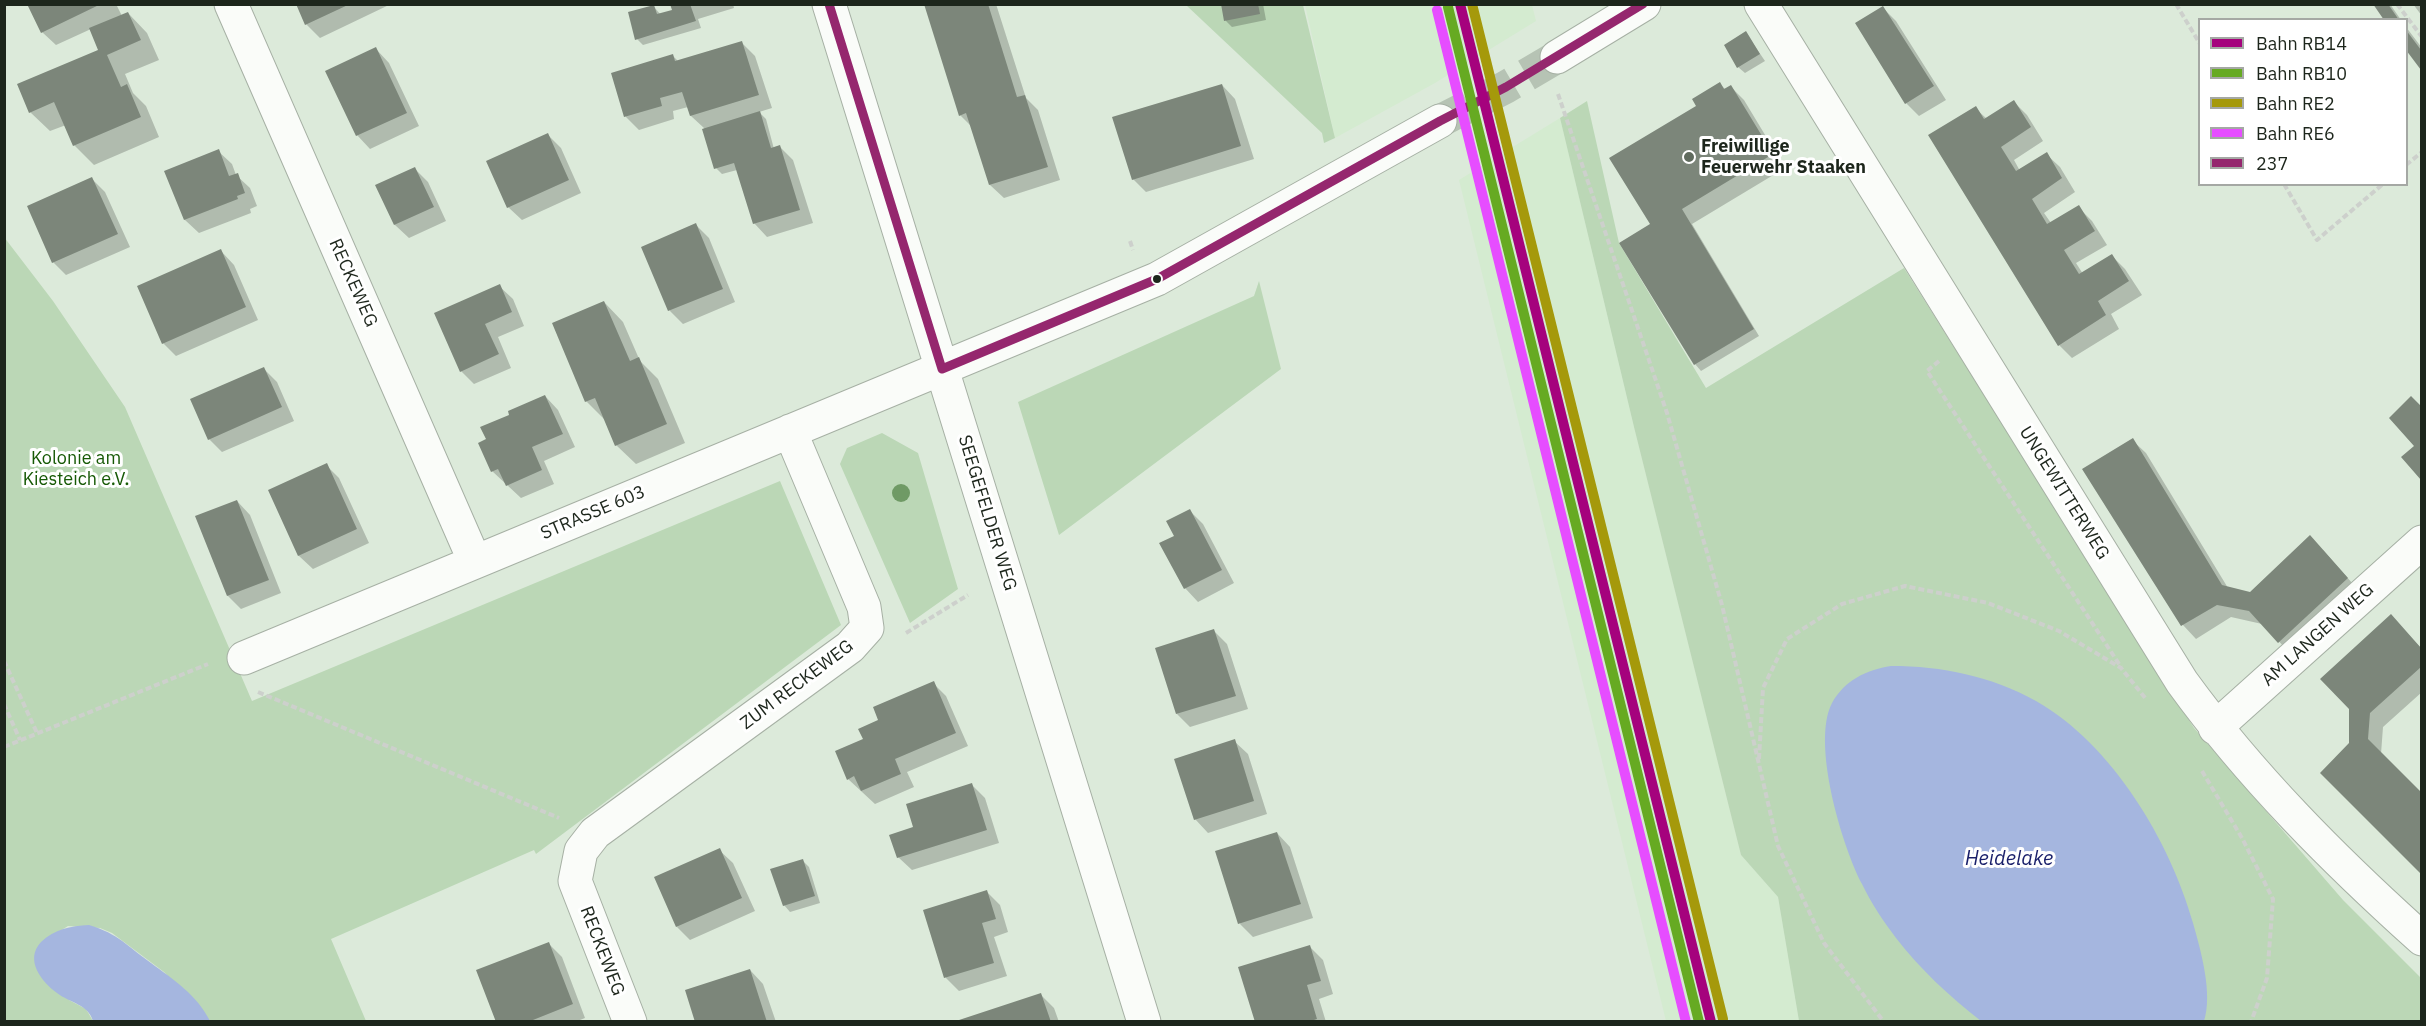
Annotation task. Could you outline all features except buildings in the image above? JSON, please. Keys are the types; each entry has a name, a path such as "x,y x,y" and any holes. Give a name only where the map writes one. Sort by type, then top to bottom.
{"street":[{"name":"RECKEWEG","path":"231,4 475,562"},
{"name":"SEEGEFELDER WEG","path":"829,4 1144,1022"},
{"path":"1557,57 1644,4"},
{"name":"UNGEWITTERWEG","path":"1761,4 2182,682 2246,765 2365,888 2421,939"},
{"name":"STRASSE 603","path":"231,659 475,562 1157,279 1440,121"},
{"name":"ZUM RECKEWEG","path":"575,881 581,851 596,833 850,647 867,628 864,607 790,431"},
{"name":"AM LANGEN WEG","path":"2216,728 2421,543"},
{"name":"RECKEWEG","path":"575,881 630,1022"}],"path":[{"path":"2176,4 2198,42"},
{"path":"2397,4 2407,18"},
{"path":"2408,19 2421,37"},
{"path":"1558,93 1666,412 1722,605 1778,846 1824,943 1884,1022"},
{"path":"2408,163 2421,152"},
{"path":"2284,186 2317,240 2381,186"},
{"path":"1968,338 1927,371 2121,668 2151,705"},
{"path":"1759,765 1763,688 1787,639 1842,604 1905,586 1988,603 2059,631 2121,668"},
{"path":"906,633 968,595"},
{"path":"4,747 231,659"},
{"path":"4,661 37,733"},
{"path":"258,692 596,833"},
{"path":"4,704 20,740"},
{"path":"2201,771 2242,838 2273,899 2267,978 2251,1022"}],"shaded area":[{"path":"1305,5 1532,5 1536,21 1435,83 1335,138"},
{"path":"1560,118 1634,427 1741,855 1778,897 1799,1021 1666,1021 1459,180"}],"green space":[{"path":"1186,5 1303,5 1335,138 1324,143 1322,133"},
{"path":"1587,101 1619,243 1706,388 1904,268 2194,728 2343,900 2421,978 2421,1021 1799,1021 1778,897 1741,855 1634,427 1560,118"},
{"name":"Kolonie am Kiesteich e.V.","path":"4,237 53,301 125,407 252,701 780,481 841,625 536,854 534,850 331,939 366,1021 210,1021 164,972 112,933 100,928 68,926 41,943 69,1000 86,1009 93,1021 5,1021"},
{"path":"1259,281 1281,369 1059,535 1018,402 1254,296"},
{"path":"882,433 918,453 958,589 910,623 840,464 847,448"}],"water":[{"name":"Heidelake","path":"1891,666 1947,670 1984,679 2019,692 2064,720 2089,742 2113,769 2153,828 2183,892 2205,972 2207,998 2204,1021 1981,1021 1915,961 1878,912 1854,867 1838,821 1827,768 1826,721 1837,695 1857,677"},
{"path":"89,925 115,936 176,982 199,1003 210,1021 93,1021 91,1015 83,1007 57,993 37,970 34,956 36,949 41,942 57,931"}],"tunnel":[{"path":"1440,121 1506,87 1557,57"}],"rail line":[{"name":"RB14","path":"1460,4 1711,1022"},
{"name":"RE2","path":"1472,4 1723,1019"},
{"name":"RB10","path":"1448,7 1699,1022"},
{"name":"RE6","path":"1437,10 1686,1022"}],"transit line":[{"name":"237","path":"829,4 942,369"},
{"name":"237","path":"942,369 1157,279 1440,121 1506,87 1643,4"}],"place":[{"name":"Freiwillige Feuerwehr Staaken","path":"1689,157"}]}
